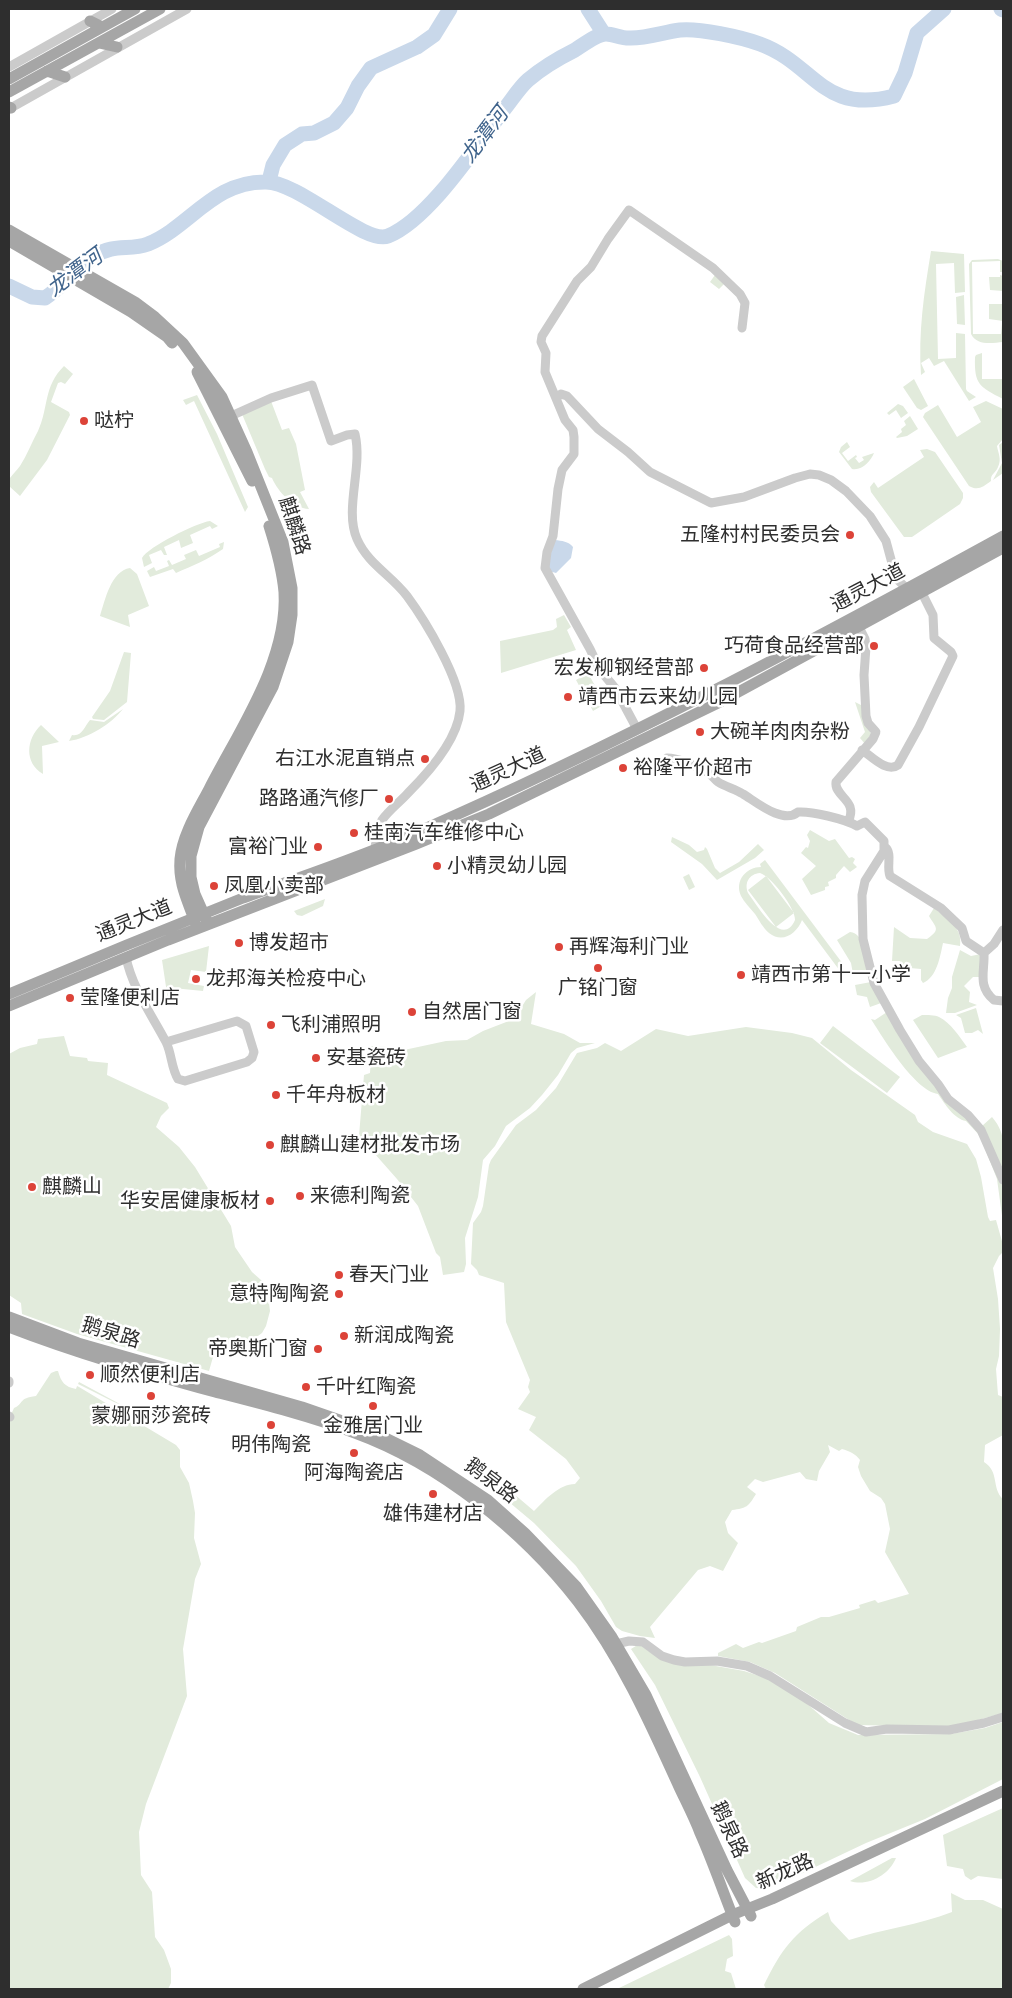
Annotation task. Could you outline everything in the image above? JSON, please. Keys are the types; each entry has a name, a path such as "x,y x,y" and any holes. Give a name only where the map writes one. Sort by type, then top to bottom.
{"main road":[{"path":"9,79 102,26 136,9"},
{"path":"9,92 160,9"},
{"path":"90,21 102,26"},
{"path":"98,43 118,48"},
{"path":"47,71 65,77"},
{"name":"麒麟路","path":"9,230 96,292 131,312 167,337 190,362 259,494 280,566 283,604 282,628 276,654 255,700 198,810 184,840 180,856 180,885 201,921"},
{"name":"麒麟路","path":"9,240 96,279 145,309 183,343 216,388 231,416 283,542 292,588 292,615 288,642 273,687 199,827 191,856 191,877 201,921"},
{"name":"通灵大道","path":"9,1006 126,957 201,921 411,835 528,782 715,692 1003,536"},
{"name":"通灵大道","path":"9,994 99,955 408,848 488,814 720,702 1003,548"},
{"name":"鹅泉路","path":"9,1317 110,1352 318,1412 381,1434 413,1451 479,1493 516,1524 576,1586 616,1644 646,1695 734,1884 750,1912"},
{"name":"鹅泉路","path":"9,1326 106,1360 356,1433 381,1443 417,1463 479,1503 511,1530 559,1579 581,1606 601,1636 639,1699 700,1831 733,1918"},
{"name":"新龙路","path":"750,1912 772,1899 1003,1791"},
{"name":"新龙路","path":"582,1989 714,1924 750,1912 1003,1800"},
{"path":"734,1884 746,1896 772,1899"},
{"path":"714,1924 723,1906 722,1889"},
{"name":"新龙路","path":"600,1989 733,1918"}],"street":[{"path":"9,67 112,9"},
{"path":"9,108 187,9"},
{"path":"637,729 615,688 600,670 590,648 545,568 547,552 553,536 555,503 562,470 574,454 573,430 565,420 545,372 546,353 541,342 542,336 577,281 591,267 605,243 629,210 713,268 740,294 744,299 745,308 742,328"},
{"path":"231,416 271,398 312,385 331,441 347,434 355,434 358,462 354,485 353,520 356,537 373,564 406,595 433,636 458,690 460,711 452,736 432,768 382,821 376,835 375,849"},
{"path":"556,398 561,394 567,396 598,429 650,472 711,503 744,497 803,476 819,475 831,480 846,491 870,516 886,541 896,578 907,589"},
{"path":"862,750 887,768 894,768 898,765 919,727 952,656 951,652 934,638 933,615 922,593"},
{"path":"848,822 852,812 850,806 835,784 876,732 868,723 866,716 864,675 866,647 865,639 859,627"},
{"path":"667,758 677,759 706,772 718,782 742,793 769,811 787,816 802,812 848,822 856,826 865,822 868,823 884,841 887,848 890,876 941,908 962,928 966,941 984,953"},
{"path":"885,847 880,859 865,881 863,889 862,932 872,978 919,1061 948,1099 968,1114 982,1130 1003,1180"},
{"path":"1003,930 994,944 984,953 982,975 984,988 994,1000 1003,1002"},
{"path":"126,957 128,968 141,997 166,1042 176,1077 184,1081 247,1062 252,1058 254,1052 246,1026 237,1021 166,1042"},
{"path":"616,1644 629,1640 643,1642 662,1656 685,1662 717,1661 748,1666 770,1676 845,1723 866,1732 887,1729 949,1730 1003,1718"}],"green space":[{"path":"931,251 964,254 965,292 955,293 954,263 936,264 938,359 956,358 956,333 965,334 966,389 976,397 969,401 944,361 934,366 929,358 921,363 925,372 921,375 920,359 921,328"},
{"path":"998,259 1003,261 1003,272 1000,272 1000,261 972,262 973,334 1001,334 1003,323 1003,342 985,343 977,340 971,334 969,264 972,260"},
{"path":"715,275 725,283 719,289 710,282"},
{"path":"1000,275 1003,276 1003,291 990,290 989,277 1000,277"},
{"path":"964,295 965,325 957,324 956,297"},
{"path":"989,304 1003,304 1003,321 989,319"},
{"path":"982,353 982,379 1003,379 1003,399 984,388 977,379 975,357"},
{"path":"64,366 73,374 65,384 58,383 51,402 69,412 70,415 47,460 20,496 9,486 9,480 23,462 38,431 49,389"},
{"path":"914,379 928,406 921,410 917,408 903,387"},
{"path":"197,395 217,434 248,507 245,512 194,401 186,405 183,400"},
{"path":"271,401 282,430 289,428 296,444 305,490 300,492 309,509 297,506 287,498 278,489 272,478 269,477 242,414"},
{"path":"986,401 1003,409 1003,439 997,446 1000,461 991,477 991,481 983,487 975,488 969,486 923,417 925,413 938,405 957,437 981,422 973,407"},
{"path":"898,404 903,406 908,413 901,418 896,410 889,415 887,413"},
{"path":"910,416 918,429 907,436 897,438 902,432 901,429 906,425 904,421"},
{"path":"847,442 850,447 842,453 848,461 856,455 857,457 855,458 859,463 864,460 862,457 874,453 866,465 852,469 839,452 841,447"},
{"path":"1003,442 1003,473 993,480 1002,463 999,445"},
{"path":"927,449 935,452 963,493 963,498 960,504 912,537 904,537 871,492 870,487 874,482 878,488 924,457 920,450"},
{"path":"210,521 218,526 212,529 210,526 190,535 193,543 181,548 179,540 164,547 167,555 164,555 161,550 149,555 152,563 144,567 142,558 153,548 184,531"},
{"path":"224,542 223,549 218,553 176,573 173,569 150,577 147,571 154,567 156,571 169,566 167,561 169,560 172,565 186,559 184,555 196,550 199,556 220,547 219,544"},
{"path":"130,568 137,574 149,606 128,615 130,627 100,616 113,580 123,570"},
{"path":"564,615 571,627 567,630 576,650 501,673 500,641 553,630 557,627 556,619"},
{"path":"124,652 131,653 127,702 104,720 93,719 92,717 110,691"},
{"path":"588,673 605,704 593,711 576,680"},
{"path":"855,702 863,706 871,734 865,744 860,738 865,732"},
{"path":"123,709 99,730 69,741 72,735 81,733 90,720 104,722"},
{"path":"41,725 59,742 42,746 43,774 33,764 29,751 32,737"},
{"path":"810,830 829,841 835,839 849,858 855,859 853,863 857,867 850,872 844,866 836,875 836,878 828,882 829,886 825,887 825,890 811,895 802,879 816,866 801,853 806,847 808,848 810,841 807,835"},
{"path":"672,837 689,845 697,852 704,850 705,847 715,868 720,873 739,862 758,844 764,850 755,858 717,880 702,864 671,842"},
{"path":"765,860 843,964 840,971 802,920 797,929 789,936 774,936 763,926 742,898 739,885 743,876 751,869 761,867 760,864","holes":["760,873 765,875 776,886 792,908 795,920 790,928 783,930 770,922 748,893 747,883 750,877"]},
{"path":"689,874 695,887 689,890 683,877"},
{"path":"766,876 794,913 776,927 748,890"},
{"path":"325,899 323,906 302,916 297,915 294,911"},
{"path":"934,908 957,929 960,946 943,943 935,971 923,983 921,980 921,969 899,967 900,961 892,961 894,927 910,938 927,939 936,930 929,916"},
{"path":"850,932 855,933 859,937 865,953 867,970 853,974 851,963 837,940"},
{"path":"209,946 206,972 191,970 188,983 204,986 203,991 173,988 171,1001 168,1000 162,960"},
{"path":"960,950 971,956 981,954 979,977 973,977 964,986 970,992 969,1002 977,1005 955,1013 946,1013 948,998 952,988 952,977"},
{"path":"871,982 884,1002 870,1007 867,997 857,995 855,985"},
{"path":"536,992 531,1024 564,1034 580,1043 595,1043 577,1048 571,1053 558,1075 542,1095 530,1108 506,1126 495,1146 483,1160 478,1197 465,1238 466,1264 464,1272 443,1275 440,1257 436,1253 418,1206 359,1136 364,1075 370,1073 371,1058 366,1057 367,1046 398,1047 404,1050 446,1041 467,1040 483,1031 514,1019 526,1000"},
{"path":"976,1008 983,1034 978,1030 972,1033 965,1033 961,1018 956,1015"},
{"path":"887,1012 964,1115 979,1132 1002,1185 1003,1223 997,1179 980,1136 966,1121 954,1114 938,1094 929,1091 920,1084 900,1062 871,1019 875,1020"},
{"path":"922,1015 939,1017 954,1030 967,1047 938,1058 913,1020"},
{"path":"833,1026 900,1077 887,1093 820,1043"},
{"path":"746,1027 792,1033 812,1038 851,1070 915,1115 918,1122 933,1132 967,1144 976,1159 988,1217 990,1221 996,1220 1003,1245 1003,1252 993,1268 1000,1329 999,1356 996,1369 998,1395 1003,1397 1003,1435 985,1445 984,1462 992,1470 997,1490 1003,1499 1003,1713 953,1727 857,1725 775,1673 750,1662 718,1656 718,1653 736,1644 743,1648 759,1642 762,1643 796,1631 797,1627 821,1617 829,1617 860,1608 859,1605 875,1600 878,1603 909,1594 885,1552 890,1529 885,1504 881,1498 870,1491 858,1467 860,1460 850,1452 842,1449 839,1451 828,1445 830,1452 819,1471 817,1481 806,1479 800,1472 763,1482 755,1479 747,1487 756,1494 751,1502 747,1506 732,1510 725,1522 728,1533 738,1543 723,1571 710,1566 698,1570 650,1627 655,1638 622,1631 616,1627 601,1601 576,1566 534,1523 497,1492 504,1487 507,1488 534,1511 553,1493 563,1487 575,1484 580,1478 566,1459 529,1430 536,1417 518,1409 530,1392 528,1387 530,1380 506,1322 504,1283 479,1275 471,1264 473,1223 483,1206 491,1160 516,1125 536,1110 556,1088 577,1053 597,1048 605,1043 621,1051 656,1029 688,1036"},
{"path":"64,1036 70,1056 87,1058 88,1061 108,1063 107,1075 167,1103 169,1108 161,1116 156,1127 179,1147 195,1167 231,1226 235,1247 252,1272 265,1286 270,1311 262,1333 247,1344 238,1347 234,1355 215,1350 209,1371 77,1334 22,1314 21,1303 9,1295 9,1054 20,1048 37,1044 38,1039"},
{"path":"992,1117 1003,1137 1003,1175 982,1126"},
{"path":"58,1371 62,1381 69,1387 76,1389 77,1386 79,1387 176,1445 180,1450 180,1467 189,1483 193,1501 195,1513 194,1538 201,1564 195,1579 183,1649 187,1696 146,1804 139,1832 141,1875 152,1892 155,1937 164,1950 171,1969 171,1983 168,1989 9,1989 9,1419 14,1408 26,1398 36,1396 51,1373"},
{"path":"79,1382 144,1417 78,1384"},
{"path":"639,1644 654,1655 744,1671 766,1678 804,1701 829,1723 858,1735 951,1734 985,1728 1003,1722 1003,1779 925,1819 866,1843 790,1879 766,1889 756,1888 745,1878 700,1777 655,1685 631,1649"},
{"path":"1003,1808 1003,1879 978,1876 971,1880 965,1876 963,1869 947,1866 943,1835"},
{"path":"892,1858 896,1858 893,1864 877,1878 864,1882 850,1881"},
{"path":"951,1893 965,1900 983,1900 1003,1909 1003,1989 766,1989 764,1985 770,1973 790,1943 806,1927 828,1912 831,1921 849,1940 952,1912"},
{"path":"729,1935 732,1939 733,1956 727,1959 725,1971 731,1973 736,1989 617,1989"}],"water":[{"path":"555,540 567,542 573,547 571,558 556,573 549,571 548,562"}],"waterway":[{"path":"269,181 273,165 285,145 302,134 314,133 334,123 347,108 358,86 371,68 417,47 434,35 450,9"},
{"path":"588,9 604,34"},
{"name":"龙潭河","path":"9,286 32,297 45,298 88,261 102,252 115,248 148,244 177,227 216,197 231,189 247,184 266,182 280,185 313,201 364,231 378,236 388,236 404,227 436,197 528,80 539,71 602,34 637,38 688,30 742,39 760,44 779,53 834,93 850,99 870,100 894,96 905,73 917,33 944,9"}],"place":[{"name":"哒柠","path":"84,421"},
{"name":"五隆村村民委员会","path":"850,535"},
{"name":"巧荷食品经营部","path":"874,646"},
{"name":"宏发柳钢经营部","path":"704,668"},
{"name":"靖西市云来幼儿园","path":"568,697"},
{"name":"大碗羊肉肉杂粉","path":"700,732"},
{"name":"右江水泥直销点","path":"425,759"},
{"name":"裕隆平价超市","path":"623,768"},
{"name":"路路通汽修厂","path":"389,799"},
{"name":"桂南汽车维修中心","path":"354,833"},
{"name":"富裕门业","path":"318,847"},
{"name":"小精灵幼儿园","path":"437,866"},
{"name":"凤凰小卖部","path":"214,886"},
{"name":"博发超市","path":"239,943"},
{"name":"再辉海利门业","path":"559,947"},
{"name":"广铭门窗","path":"598,968"},
{"name":"靖西市第十一小学","path":"741,975"},
{"name":"龙邦海关检疫中心","path":"196,979"},
{"name":"莹隆便利店","path":"70,998"},
{"name":"自然居门窗","path":"412,1012"},
{"name":"飞利浦照明","path":"271,1025"},
{"name":"安基瓷砖","path":"316,1058"},
{"name":"千年舟板材","path":"276,1095"},
{"name":"麒麟山建材批发市场","path":"270,1145"},
{"name":"麒麟山","path":"32,1187"},
{"name":"来德利陶瓷","path":"300,1196"},
{"name":"华安居健康板材","path":"270,1201"},
{"name":"春天门业","path":"339,1275"},
{"name":"意特陶陶瓷","path":"339,1294"},
{"name":"新润成陶瓷","path":"344,1336"},
{"name":"帝奥斯门窗","path":"318,1349"},
{"name":"顺然便利店","path":"90,1375"},
{"name":"千叶红陶瓷","path":"306,1387"},
{"name":"蒙娜丽莎瓷砖","path":"151,1396"},
{"name":"金雅居门业","path":"373,1406"},
{"name":"明伟陶瓷","path":"271,1425"},
{"name":"阿海陶瓷店","path":"354,1453"},
{"name":"雄伟建材店","path":"433,1494"}]}
